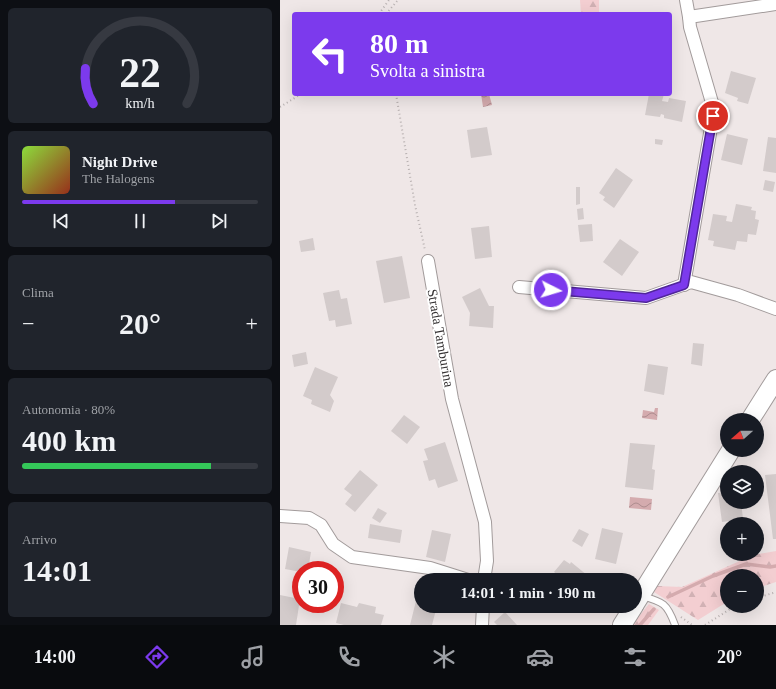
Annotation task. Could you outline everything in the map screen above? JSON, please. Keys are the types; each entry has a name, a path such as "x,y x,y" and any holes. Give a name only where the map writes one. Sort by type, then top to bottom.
{"street":[{"path":"684,285 713,116 713,106 690,27 686,0"},
{"path":"689,17 776,4"},
{"name":"Strada Tamburina","path":"428,261 452,399 485,522 487,561 485,573"},
{"path":"519,287 646,298 691,282 738,295 776,309"},
{"path":"754,413 776,379"},
{"path":"642,592 727,457"},
{"path":"280,516 309,518 321,525 333,544 352,557 430,568 446,573"},
{"path":"482,625 483,613"},
{"path":"622,625 629,613"}],"lane":[{"path":"642,602 662,602 669,610 675,625"}],"path":[{"path":"380,12 389,0"},
{"path":"388,12 398,0"},
{"path":"280,107 298,96"},
{"path":"396,96 415,205 428,261"},
{"path":"764,596 776,592"},
{"path":"705,625 724,613"}],"green space":[{"path":"580,0 599,0 599,12 581,12"},
{"path":"776,551 776,582 764,586 764,569 722,569 740,561 764,561 764,553"},
{"path":"720,570 720,606 698,620 654,592 657,586 682,587"},
{"path":"649,604 659,610 648,625 632,625"}],"water":[{"path":"481,96 490,96 492,105 483,107"},
{"path":"655,408 658,408 657,420 642,418 643,410 654,412"},
{"path":"630,497 652,499 651,510 629,508"}],"building":[{"path":"731,71 756,78 748,104 737,101 738,98 725,93"},
{"path":"649,96 663,96 662,101 668,102 669,98 686,101 682,122 664,118 664,115 661,114 660,117 645,115"},
{"path":"487,127 492,155 471,158 467,130"},
{"path":"727,134 748,139 742,165 721,160"},
{"path":"768,137 776,138 776,173 763,171"},
{"path":"655,139 663,140 662,145 655,144"},
{"path":"616,168 633,180 614,208 603,200 605,197 599,193"},
{"path":"765,180 775,182 773,192 763,190"},
{"path":"576,187 580,187 580,204 576,205"},
{"path":"736,204 752,207 751,210 756,211 755,219 759,220 756,235 748,234 747,242 737,241 735,250 713,246 714,241 708,240 713,214 727,216 726,221 732,222"},
{"path":"583,208 584,219 578,220 577,209"},
{"path":"592,224 593,241 580,242 578,225"},
{"path":"489,226 492,257 475,259 471,228"},
{"path":"313,238 315,250 301,252 299,241"},
{"path":"620,239 639,252 622,276 603,262"},
{"path":"402,256 410,298 384,303 376,261"},
{"path":"480,288 489,306 494,306 493,328 469,326 470,313 462,297"},
{"path":"339,290 341,299 347,298 352,324 336,327 335,320 329,321 323,293"},
{"path":"693,343 704,344 702,366 691,364"},
{"path":"306,352 308,364 294,367 292,355"},
{"path":"648,364 668,367 664,395 644,391"},
{"path":"315,367 338,377 330,395 334,401 330,412 311,404 312,400 303,396"},
{"path":"404,415 420,427 407,444 391,431"},
{"path":"445,442 458,481 438,488 435,479 429,481 423,461 428,460 424,449"},
{"path":"630,443 655,445 652,469 655,470 653,490 625,487"},
{"path":"360,470 378,485 355,512 345,504 352,495 344,489"},
{"path":"776,474 776,539 773,539 765,475"},
{"path":"718,493 720,493 720,508"},
{"path":"378,508 387,513 380,523 372,518"},
{"path":"720,509 742,509 743,517 721,517"},
{"path":"370,524 402,530 400,543 368,538"},
{"path":"602,528 623,533 616,564 595,559"},
{"path":"579,529 589,534 582,547 572,541"},
{"path":"432,530 451,534 445,562 426,557"},
{"path":"289,547 311,552 310,561 292,561 292,570 285,569"},
{"path":"564,560 570,564 571,562 584,573 555,573 554,572"},
{"path":"280,595 292,597 292,613 298,613 296,625 280,625"},
{"path":"359,603 376,607 375,613 384,615 381,625 344,625 336,623 338,613 344,613 344,604 357,607"},
{"path":"414,609 414,613 435,613 432,625 410,625"},
{"path":"504,613 506,613 517,625 497,625 494,622"}],"waterway":[{"path":"668,597 713,576 746,564 770,567 776,566"},
{"path":"640,625 654,609"}],"route":[{"path":"551,290 646,298 684,285 713,116"}]}
